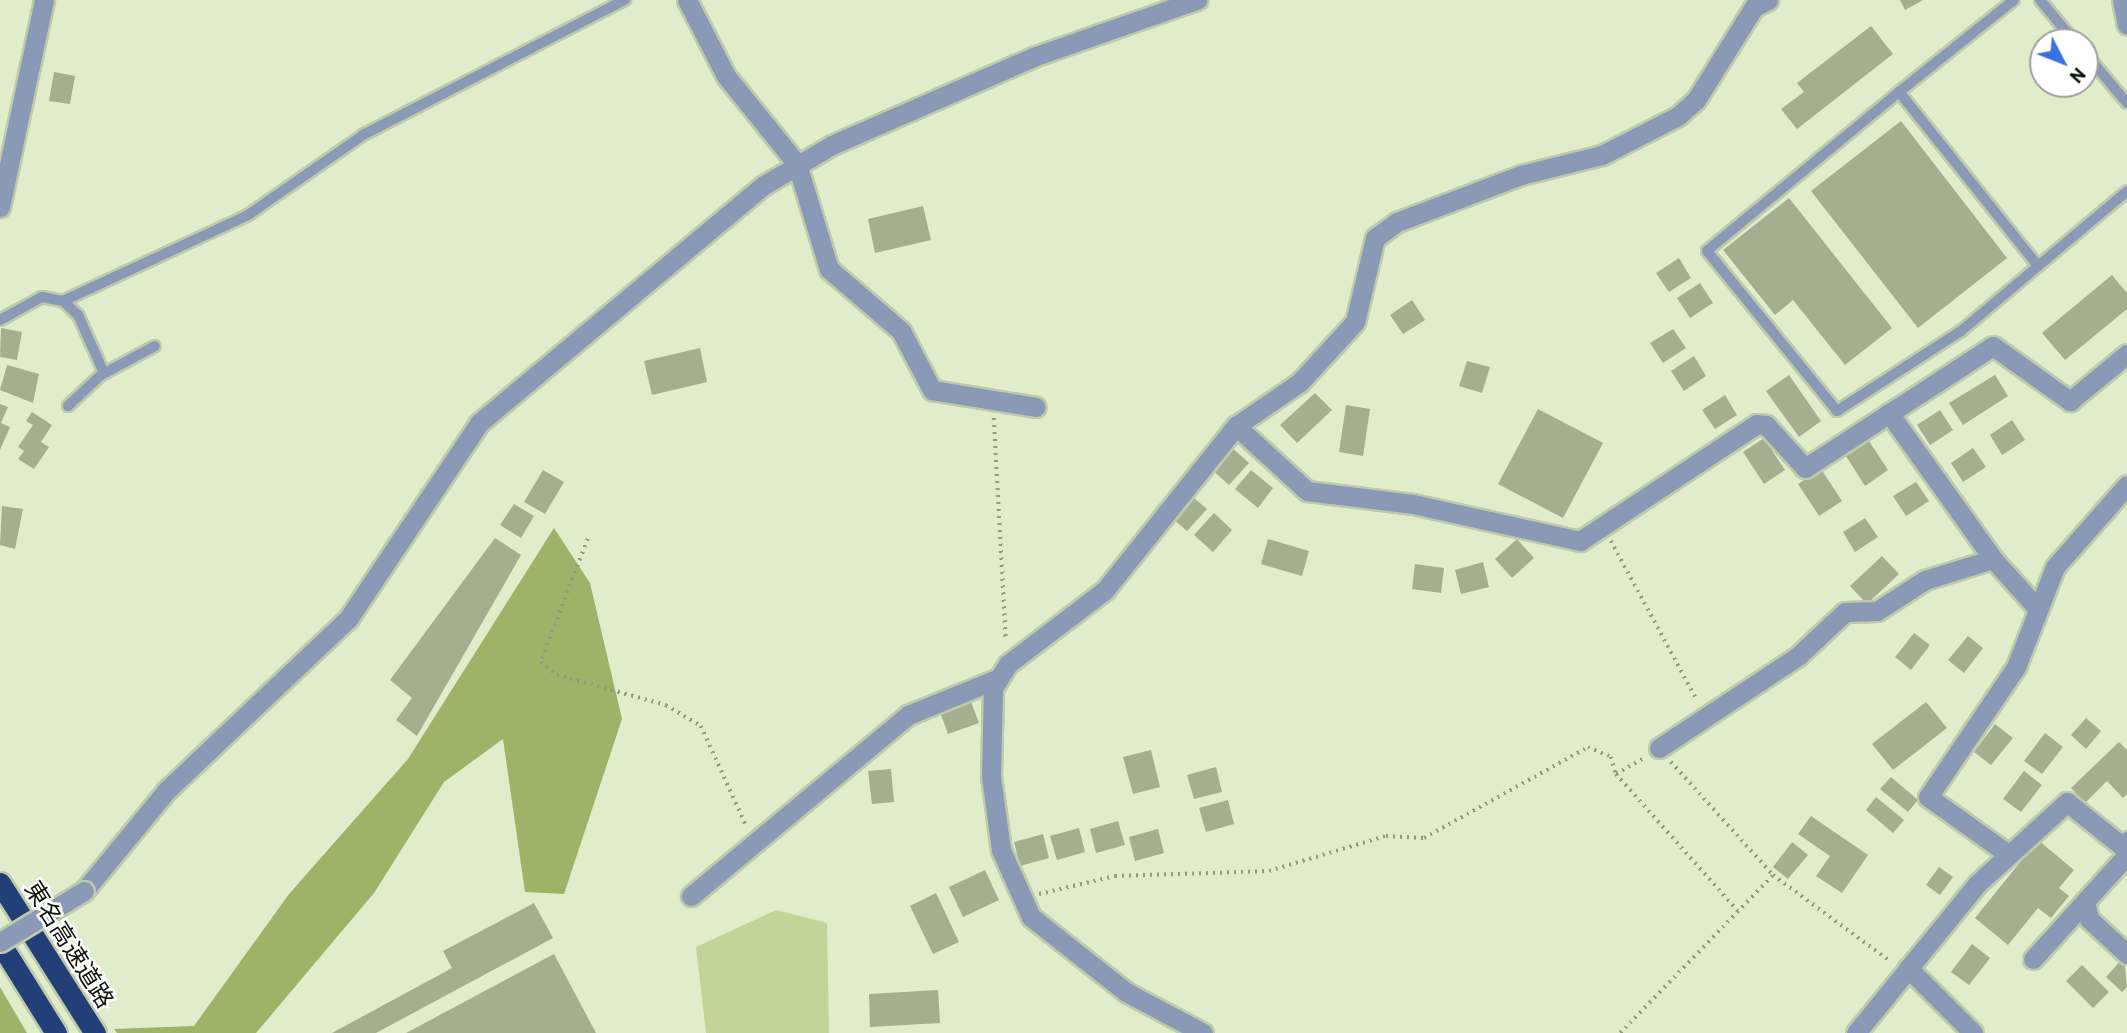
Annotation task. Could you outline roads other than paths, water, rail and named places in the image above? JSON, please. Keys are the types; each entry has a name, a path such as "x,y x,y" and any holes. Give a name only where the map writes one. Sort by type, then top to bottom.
{"highway":[{"name":"東名高速道路","path":"0,883 95,1033"},
{"path":"0,943 56,1033"}],"street":[{"path":"0,207 44,0"},
{"path":"687,0 726,76 797,164 829,269 901,331 932,390 1037,407"},
{"path":"0,943 84,891 166,791 348,619 479,423 797,164 1033,57 1197,0"},
{"path":"691,896 755,846 908,716 1003,671 1105,590 1236,426 1300,382 1355,322 1375,237 1397,222 1521,175 1602,155 1678,116 1696,100 1754,7 1768,0"},
{"path":"2122,0 2127,25"},
{"path":"1236,426 1307,491 1413,505 1580,541 1757,424 1766,425 1805,468 1993,346 2070,401 2127,354"},
{"path":"1889,413 1993,559 2037,608"},
{"path":"2008,854 1928,797 2016,667 2055,568 2127,485"},
{"path":"1659,748 1798,656 1845,612 1877,611 1924,580 1993,559"},
{"path":"1003,671 993,688 991,776 1001,850 1031,917 1126,992 1203,1033"},
{"path":"1856,1033 1906,969 2008,854 2067,802 2126,849 2085,901 2033,959"},
{"path":"2085,901 2089,919 2127,954"},
{"path":"1906,969 1973,1033"}],"lane":[{"path":"64,301 248,215 363,135 625,0"},
{"path":"2014,0 1707,250 1837,411 1961,331 2127,191"},
{"path":"2040,0 2063,28"},
{"path":"2099,70 2127,103"},
{"path":"1899,92 2038,266"},
{"path":"0,320 42,297 64,301 78,315 104,373"},
{"path":"68,406 104,373 155,346"}]}
